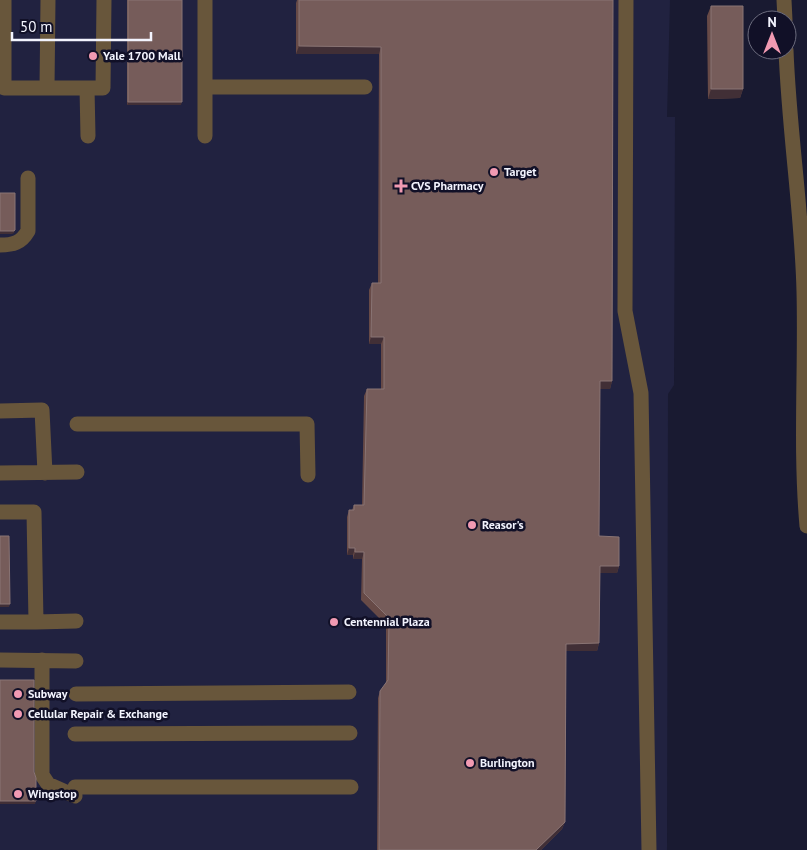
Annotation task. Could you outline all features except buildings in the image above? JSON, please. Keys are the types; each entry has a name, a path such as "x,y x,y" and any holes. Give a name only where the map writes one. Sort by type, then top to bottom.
{"street":[{"path":"4,0 4,88 103,88 104,0"},
{"path":"47,88 48,0"},
{"path":"205,0 206,136"},
{"path":"626,0 625,311 641,393 649,850"},
{"path":"786,60 788,102 804,290 803,473 807,526"},
{"path":"205,87 364,87"},
{"path":"88,88 88,136"},
{"path":"0,245 14,245 24,239 28,231 28,178"},
{"path":"0,411 42,410 45,473"},
{"path":"77,424 307,424 308,475"},
{"path":"0,473 77,472"},
{"path":"0,512 34,512 36,622"},
{"path":"0,622 76,621"},
{"path":"0,660 76,661"},
{"path":"42,660 42,775 48,784 75,791 351,787"},
{"path":"76,694 349,692"},
{"path":"75,734 350,733"}],"shaded area":[{"name":"Centennial Plaza","path":"0,0 670,0 667,117 675,117 674,385 668,394 667,850 0,850"}],"place":[{"name":"Yale 1700 Mall","path":"93,56"},
{"name":"Target","path":"494,172"},
{"name":"CVS Pharmacy","path":"401,186"},
{"name":"Reasor's","path":"472,525"},
{"name":"Centennial Plaza","path":"334,622"},
{"name":"Subway","path":"18,694"},
{"name":"Cellular Repair & Exchange","path":"18,714"},
{"name":"Burlington","path":"470,763"},
{"name":"Wingstop","path":"18,794"}]}
